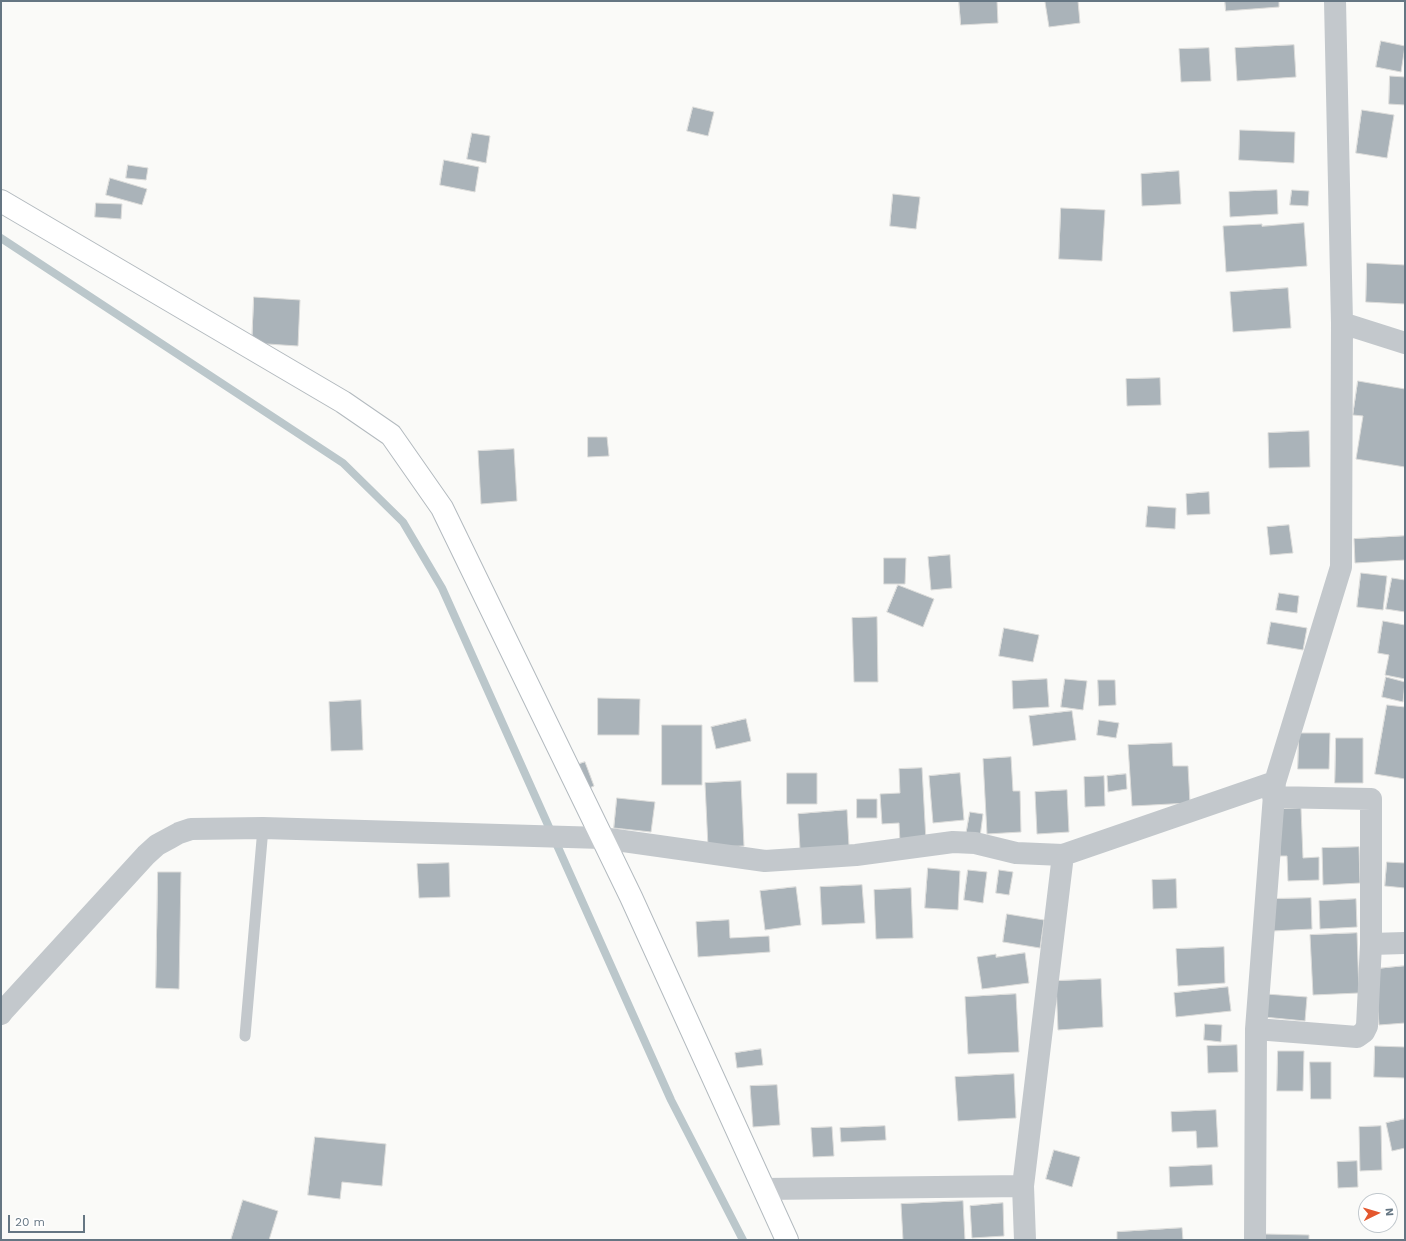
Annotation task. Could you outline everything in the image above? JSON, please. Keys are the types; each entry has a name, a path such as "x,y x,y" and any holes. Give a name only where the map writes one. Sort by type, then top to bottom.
{"street":[{"path":"1255,1240 1256,1029 1274,790 1341,567 1342,323 1335,1"},
{"path":"1,201 343,402 391,435 442,508 634,904 787,1240"},
{"path":"1342,323 1405,343"},
{"path":"1,1014 141,860 157,845 179,833 191,830 264,828 555,838 602,838 765,861 856,855 953,842 975,843 1016,853 1062,855 1274,790 1371,799 1371,944 1366,1030 1357,1037 1256,1029"},
{"path":"1025,1240 1024,1186 1062,855"},
{"path":"1371,944 1405,943"},
{"path":"764,1189 1024,1186"}],"lane":[{"path":"245,1036 264,828"}],"building":[{"path":"959,1 997,1 998,23 961,25"},
{"path":"1078,1 1080,23 1049,27 1045,2"},
{"path":"1225,1 1279,1 1279,7 1226,11"},
{"path":"1381,41 1405,46 1401,72 1376,67"},
{"path":"1294,45 1296,77 1237,81 1235,48"},
{"path":"1209,48 1211,81 1181,82 1179,49"},
{"path":"1390,76 1405,77 1405,105 1389,104"},
{"path":"693,107 714,112 708,136 687,131"},
{"path":"1362,110 1394,115 1387,158 1356,153"},
{"path":"1240,130 1295,132 1294,163 1239,160"},
{"path":"472,133 490,136 486,163 467,159"},
{"path":"444,160 479,167 475,192 440,185"},
{"path":"128,165 148,168 146,180 126,178"},
{"path":"1179,171 1181,204 1142,206 1141,174"},
{"path":"110,178 147,189 142,205 106,195"},
{"path":"1277,190 1278,214 1230,217 1229,192"},
{"path":"1292,190 1309,191 1308,206 1290,205"},
{"path":"893,194 920,197 916,229 890,226"},
{"path":"96,203 122,204 121,219 95,217"},
{"path":"1061,208 1105,210 1102,261 1059,259"},
{"path":"1304,223 1307,266 1226,272 1223,226 1262,224 1262,226"},
{"path":"1367,263 1405,265 1405,304 1366,302"},
{"path":"1288,288 1291,328 1233,332 1230,292"},
{"path":"254,297 300,300 298,346 252,343"},
{"path":"1160,378 1161,405 1127,406 1126,379"},
{"path":"1358,381 1405,389 1405,467 1356,459 1363,416 1353,415"},
{"path":"1309,431 1310,467 1269,468 1268,433"},
{"path":"588,437 607,437 609,456 588,457"},
{"path":"514,449 517,501 481,504 478,451"},
{"path":"1209,492 1210,514 1187,515 1186,494"},
{"path":"1148,506 1176,508 1175,529 1146,527"},
{"path":"1289,525 1293,553 1270,555 1267,527"},
{"path":"1405,536 1405,560 1355,563 1354,539"},
{"path":"950,555 952,588 931,590 928,557"},
{"path":"884,558 906,558 905,584 884,584"},
{"path":"1361,573 1387,576 1383,610 1357,607"},
{"path":"1392,578 1405,580 1405,612 1386,609"},
{"path":"898,585 934,599 923,627 887,612"},
{"path":"1279,593 1299,596 1297,613 1276,610"},
{"path":"877,617 878,682 854,682 852,618"},
{"path":"1383,621 1405,625 1405,679 1385,675 1389,655 1378,653"},
{"path":"1271,622 1307,628 1303,650 1267,644"},
{"path":"1004,628 1039,635 1033,662 999,656"},
{"path":"1386,677 1405,682 1403,702 1382,697"},
{"path":"1047,679 1049,707 1013,709 1012,681"},
{"path":"1065,679 1087,681 1083,710 1061,707"},
{"path":"1098,680 1115,680 1116,705 1099,706"},
{"path":"598,698 640,699 639,735 598,735"},
{"path":"361,700 363,750 331,751 329,702"},
{"path":"1387,705 1405,707 1405,779 1375,774"},
{"path":"1072,711 1076,740 1033,746 1029,716"},
{"path":"746,719 751,741 716,749 711,727"},
{"path":"1099,720 1119,723 1116,738 1097,735"},
{"path":"662,725 702,725 702,785 662,785"},
{"path":"1299,733 1330,733 1329,769 1298,769"},
{"path":"1336,738 1363,738 1363,783 1335,783"},
{"path":"1172,743 1173,766 1188,766 1190,803 1132,806 1128,745"},
{"path":"1011,757 1013,791 1020,791 1021,832 987,834 983,759"},
{"path":"585,762 594,786 582,791 573,766"},
{"path":"922,768 926,841 900,843 899,823 882,824 880,794 900,793 899,769"},
{"path":"787,773 817,773 817,804 787,804"},
{"path":"960,773 964,820 933,823 929,776"},
{"path":"1126,774 1127,789 1108,792 1107,776"},
{"path":"1104,776 1105,806 1085,807 1084,777"},
{"path":"741,781 744,846 708,847 705,783"},
{"path":"1067,790 1069,832 1037,834 1035,792"},
{"path":"617,798 655,802 651,832 614,828"},
{"path":"857,799 877,799 877,818 857,818"},
{"path":"1301,808 1303,858 1319,857 1319,880 1288,881 1287,856 1280,856 1279,809"},
{"path":"847,810 849,846 800,849 798,814"},
{"path":"970,812 983,814 980,837 966,835"},
{"path":"1359,847 1360,883 1323,885 1322,848"},
{"path":"1387,862 1405,863 1405,888 1385,886"},
{"path":"449,863 450,897 419,898 417,864"},
{"path":"928,868 960,871 958,910 925,908"},
{"path":"968,870 987,872 983,903 964,900"},
{"path":"999,870 1013,872 1009,895 996,893"},
{"path":"158,872 181,872 179,989 156,988"},
{"path":"1176,879 1177,908 1153,909 1152,880"},
{"path":"862,885 865,923 822,925 820,887"},
{"path":"796,887 801,925 765,930 760,891"},
{"path":"911,888 913,938 876,939 874,890"},
{"path":"1311,898 1312,929 1272,931 1271,899"},
{"path":"1356,899 1357,927 1320,929 1319,901"},
{"path":"1007,914 1044,920 1040,948 1003,942"},
{"path":"729,920 730,938 769,936 770,952 698,957 696,922"},
{"path":"1357,933 1359,993 1313,995 1310,935"},
{"path":"1224,947 1225,983 1178,986 1176,949"},
{"path":"1025,953 1029,983 982,989 977,957 996,954 996,957"},
{"path":"1405,966 1405,1023 1379,1025 1375,969"},
{"path":"1101,979 1103,1027 1058,1030 1056,981"},
{"path":"1228,987 1231,1011 1176,1017 1174,993"},
{"path":"1016,994 1019,1052 968,1054 965,997"},
{"path":"1266,994 1307,997 1305,1021 1264,1017"},
{"path":"1205,1024 1222,1025 1221,1042 1204,1040"},
{"path":"1237,1045 1238,1072 1208,1073 1207,1046"},
{"path":"1375,1046 1405,1047 1405,1078 1374,1077"},
{"path":"761,1049 763,1065 737,1068 735,1053"},
{"path":"1278,1051 1304,1051 1303,1091 1277,1091"},
{"path":"1310,1062 1331,1062 1331,1099 1311,1099"},
{"path":"1014,1074 1016,1118 958,1121 955,1077"},
{"path":"777,1085 780,1125 753,1127 750,1086"},
{"path":"1216,1110 1218,1147 1197,1148 1196,1131 1172,1132 1171,1112"},
{"path":"1405,1119 1405,1148 1392,1151 1386,1123"},
{"path":"885,1126 886,1140 841,1142 840,1128"},
{"path":"1381,1126 1382,1170 1360,1171 1359,1127"},
{"path":"832,1127 834,1156 813,1157 811,1128"},
{"path":"315,1137 386,1144 382,1186 342,1182 340,1199 308,1195"},
{"path":"1054,1150 1080,1157 1072,1187 1046,1179"},
{"path":"1357,1161 1358,1187 1338,1188 1337,1162"},
{"path":"1212,1165 1213,1185 1170,1187 1169,1167"},
{"path":"243,1200 278,1211 269,1240 231,1240"},
{"path":"963,1201 965,1240 903,1240 901,1204"},
{"path":"1003,1203 1004,1236 972,1238 970,1206"},
{"path":"1182,1228 1183,1240 1117,1240 1117,1232"},
{"path":"1264,1234 1309,1235 1309,1240 1264,1240"}],"waterway":[{"path":"1,238 343,463 403,522 442,588 671,1100 743,1240"}]}
